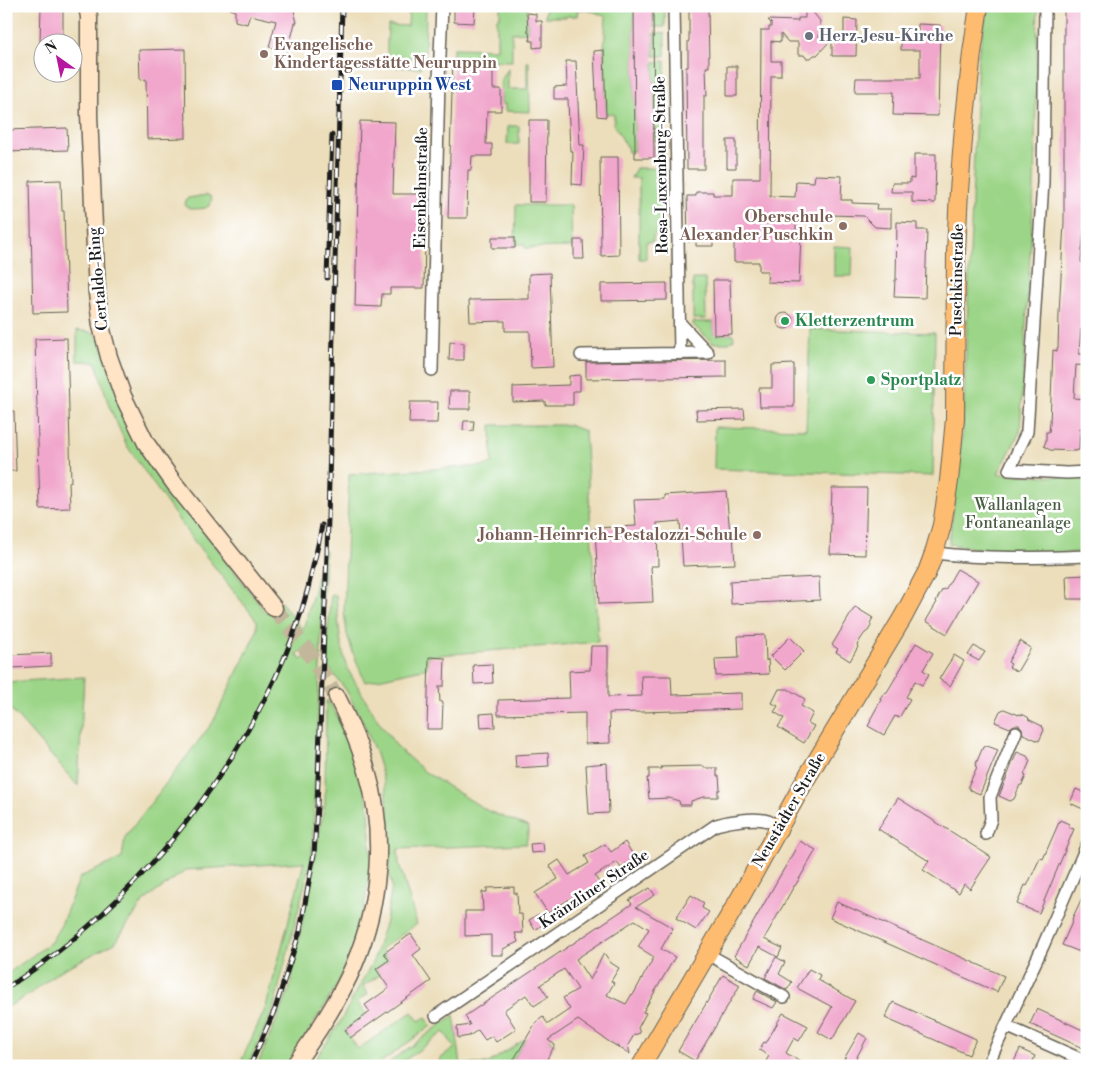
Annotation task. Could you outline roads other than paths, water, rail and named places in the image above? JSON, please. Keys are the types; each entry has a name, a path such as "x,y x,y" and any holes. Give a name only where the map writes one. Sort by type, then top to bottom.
{"main road":[{"name":"Puschkinstraße","path":"934,553 942,525 949,481 955,419 956,252 959,191 972,53 979,6"},
{"name":"Certaldo-Ring","path":"89,10 88,115 97,293 101,326 109,357 123,396 146,443 174,483 274,608"},
{"name":"Neustädter Straße","path":"640,1066 903,617 927,572 934,553"},
{"path":"294,1066 328,1014 354,965 368,925 377,879 378,836 373,793 352,728 337,697"}],"street":[{"name":"Eisenbahnstraße","path":"432,370 442,6"},
{"name":"Rosa-Luxemburg-Straße","path":"674,6 680,353"},
{"path":"1045,6 1043,182 1027,432 1009,470 1087,472"},
{"path":"581,355 708,353 680,323"},
{"path":"934,553 969,557 1032,558 1087,556"},
{"path":"986,834 991,819 990,797 1016,732"},
{"name":"Kränzliner Straße","path":"436,1016 716,825 728,821 756,820 767,821 779,827"},
{"path":"987,1066 1043,946 1087,845"},
{"path":"706,953 784,997"},
{"path":"1006,1026 1087,1062"}],"tunnel":[{"path":"274,608 307,650 337,697"}],"railway":[{"path":"250,1066 275,1009 300,931 314,854 327,554 342,6"},
{"path":"327,278 332,135"},
{"path":"6,988 40,965 105,912 163,851 213,785 262,705 284,659 308,588 322,525"}],"place":[{"name":"Herz-Jesu-Kirche","path":"809,36"},
{"name":"Evangelische Kindertagesstätte Neuruppin","path":"264,54"},
{"name":"Neuruppin West","path":"337,85"},
{"name":"Oberschule Alexander Puschkin","path":"843,226"},
{"name":"Kletterzentrum","path":"785,321"},
{"name":"Sportplatz","path":"871,380"},
{"name":"Johann-Heinrich-Pestalozzi-Schule","path":"757,535"}],"park label":[{"name":"Wallanlagen Fontaneanlage","path":"1018,514"}]}
